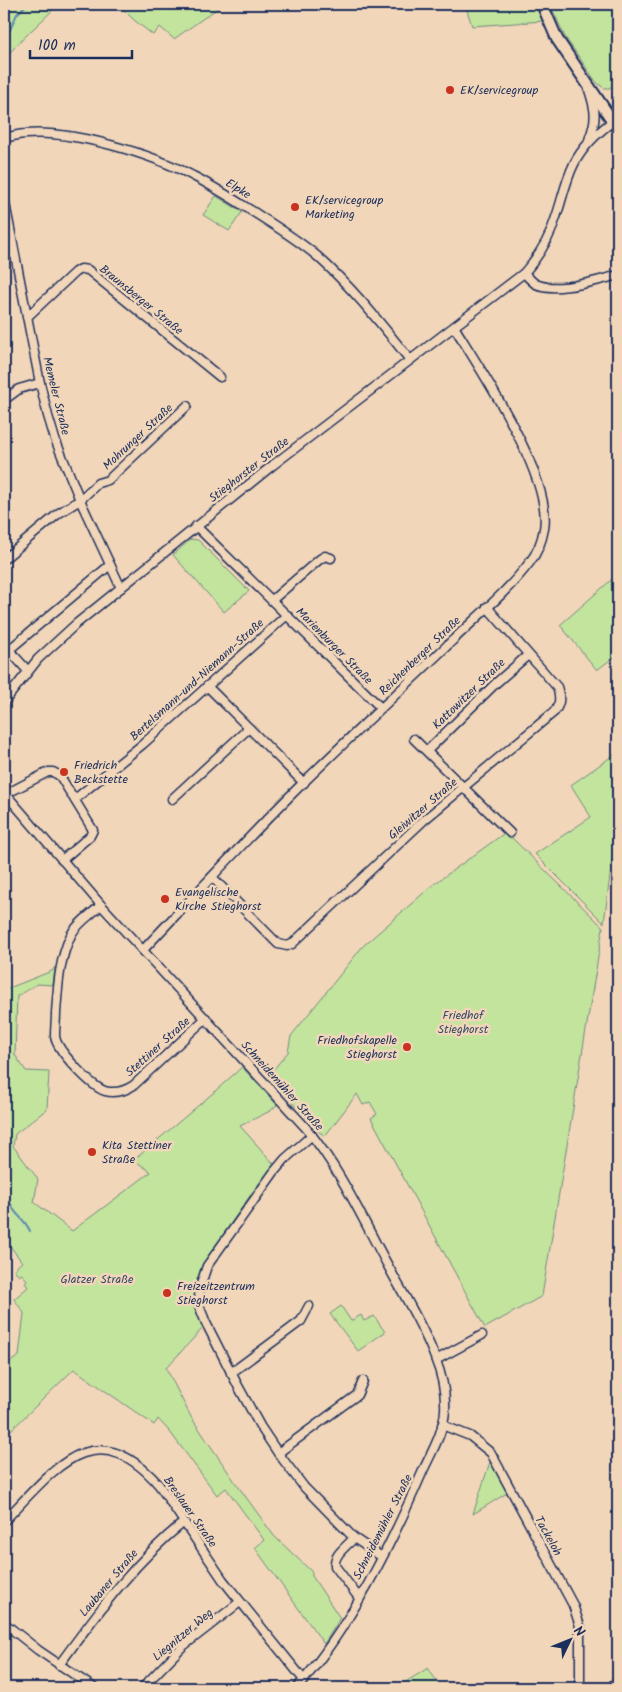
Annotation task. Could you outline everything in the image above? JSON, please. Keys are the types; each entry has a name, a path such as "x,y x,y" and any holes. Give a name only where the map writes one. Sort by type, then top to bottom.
{"street":[{"path":"542,4 557,39 615,125"},
{"name":"Stieghorster Straße","path":"587,145 595,123 594,105 588,86"},
{"name":"Stieghorster Straße","path":"4,702 28,670 68,630 273,465 455,328 524,273 547,242 572,170 587,145 598,132 615,125"},
{"name":"Elpke","path":"4,138 26,134 82,138 146,156 193,175 294,237 314,253 370,311 410,360"},
{"name":"Memeler Straße","path":"4,198 40,383 55,439 80,500 121,588"},
{"path":"4,255 14,253"},
{"name":"Braunsberger Straße","path":"27,317 75,272 81,269 88,270 220,377"},
{"path":"524,273 536,284 555,286 588,283 618,275"},
{"name":"Reichenberger Straße","path":"143,950 304,783 487,607 530,561 540,544 544,527 542,493 526,454 496,394 455,328"},
{"path":"4,400 19,389 40,383"},
{"name":"Mohrunger Straße","path":"4,559 59,513 80,500 98,483 108,480 187,406"},
{"name":"Marienburger Straße","path":"196,526 381,708"},
{"path":"272,600 320,559 325,556 331,558"},
{"path":"28,670 6,652 110,566"},
{"name":"Gleiwitzer Straße","path":"212,877 278,944 287,946 297,940 424,820 554,712 560,704 560,695 557,687 487,607"},
{"name":"Bertelsmann-und-Niemann-Straße","path":"75,799 143,744 287,615"},
{"name":"Kattowitzer Straße","path":"427,751 496,683 528,655"},
{"path":"207,686 304,783"},
{"path":"172,799 249,728"},
{"path":"414,739 510,834"},
{"name":"Schneidemühler Straße","path":"62,860 90,836 93,830 60,776 53,772 5,793 62,860 101,905 312,1135 334,1166 430,1345 436,1360 444,1402 442,1425 406,1511 359,1598 328,1648 298,1688"},
{"name":"Stettiner Straße","path":"101,905 71,935 60,966 57,990 56,1041 60,1049 91,1083 99,1089 108,1092 128,1089 206,1018"},
{"path":"312,1135 285,1159 274,1172 211,1260 201,1281 199,1301 202,1316 231,1373 260,1426 278,1453 310,1494 354,1538 382,1557"},
{"path":"231,1373 301,1321 309,1306"},
{"path":"436,1360 482,1335"},
{"path":"278,1453 357,1395 363,1381"},
{"name":"Tackeloh","path":"442,1425 470,1436 490,1454 573,1605 580,1626 580,1688"},
{"name":"Breslauer Straße","path":"4,1520 59,1467 70,1459 96,1449 122,1454 147,1472 158,1485 223,1580 304,1680"},
{"name":"Laubaner Straße","path":"59,1665 127,1575 152,1549 184,1522"},
{"path":"354,1538 336,1556 334,1564 359,1598"},
{"name":"Liegnitzer Weg","path":"142,1688 182,1647 240,1602"},
{"path":"4,1623 59,1665 94,1688"},
{"path":"610,1688 618,1680"}],"green space":[{"path":"4,4 59,4 4,59"},
{"path":"118,4 213,4 218,8 174,39 160,27 153,35"},
{"path":"465,4 538,4 544,21 472,26"},
{"path":"550,4 618,4 618,78 610,88 604,88 597,83 565,37"},
{"path":"216,196 242,212 229,231 203,215"},
{"path":"191,539 198,540 249,591 224,612 173,555"},
{"path":"618,574 618,656 597,670 560,625"},
{"path":"618,752 618,847 613,852 604,923 535,854 591,817 571,785"},
{"name":"Friedhof Stieghorst","path":"506,832 603,927 542,1296 485,1328 371,1118 377,1114 370,1102 363,1105 357,1094 325,1136 318,1131 268,1076 288,1052 291,1036 363,946 434,884"},
{"name":"Glatzer Straße","path":"55,967 53,985 37,984 17,996 15,1055 26,1071 49,1072 47,1109 15,1134 13,1146 38,1179 34,1202 72,1231 151,1172 134,1160 242,1067 277,1105 270,1111 240,1126 274,1164 202,1265 196,1283 195,1298 198,1316 203,1328 166,1368 191,1417 235,1482 274,1536 312,1572 312,1576 340,1618 324,1644 255,1548 264,1540 226,1488 217,1495 170,1432 158,1419 154,1425 74,1369 4,1437 4,1366 19,1356 24,1313 14,1299 28,1287 25,1283 27,1280 22,1274 19,1276 14,1269 22,1262 4,1238 4,990 52,971"},
{"path":"341,1306 351,1321 361,1315 364,1321 374,1316 385,1332 358,1351 330,1314"},
{"path":"490,1462 507,1493 473,1514"},
{"path":"428,1668 441,1688 396,1688"}],"waterway":[{"path":"4,43 17,14 27,4"},
{"path":"4,1065 9,1086 4,1098"},
{"path":"4,1105 4,1110"},
{"path":"4,1171 6,1153"},
{"path":"4,1183 15,1212 30,1231"}],"place":[{"name":"EK/servicegroup","path":"450,90"},
{"name":"EK/servicegroup Marketing","path":"295,207"},
{"name":"Friedrich Beckstette","path":"64,772"},
{"name":"Evangelische Kirche Stieghorst","path":"165,899"},
{"name":"Friedhofskapelle Stieghorst","path":"407,1047"},
{"name":"Kita Stettiner Straße","path":"92,1152"},
{"name":"Freizeitzentrum Stieghorst","path":"167,1293"}]}
